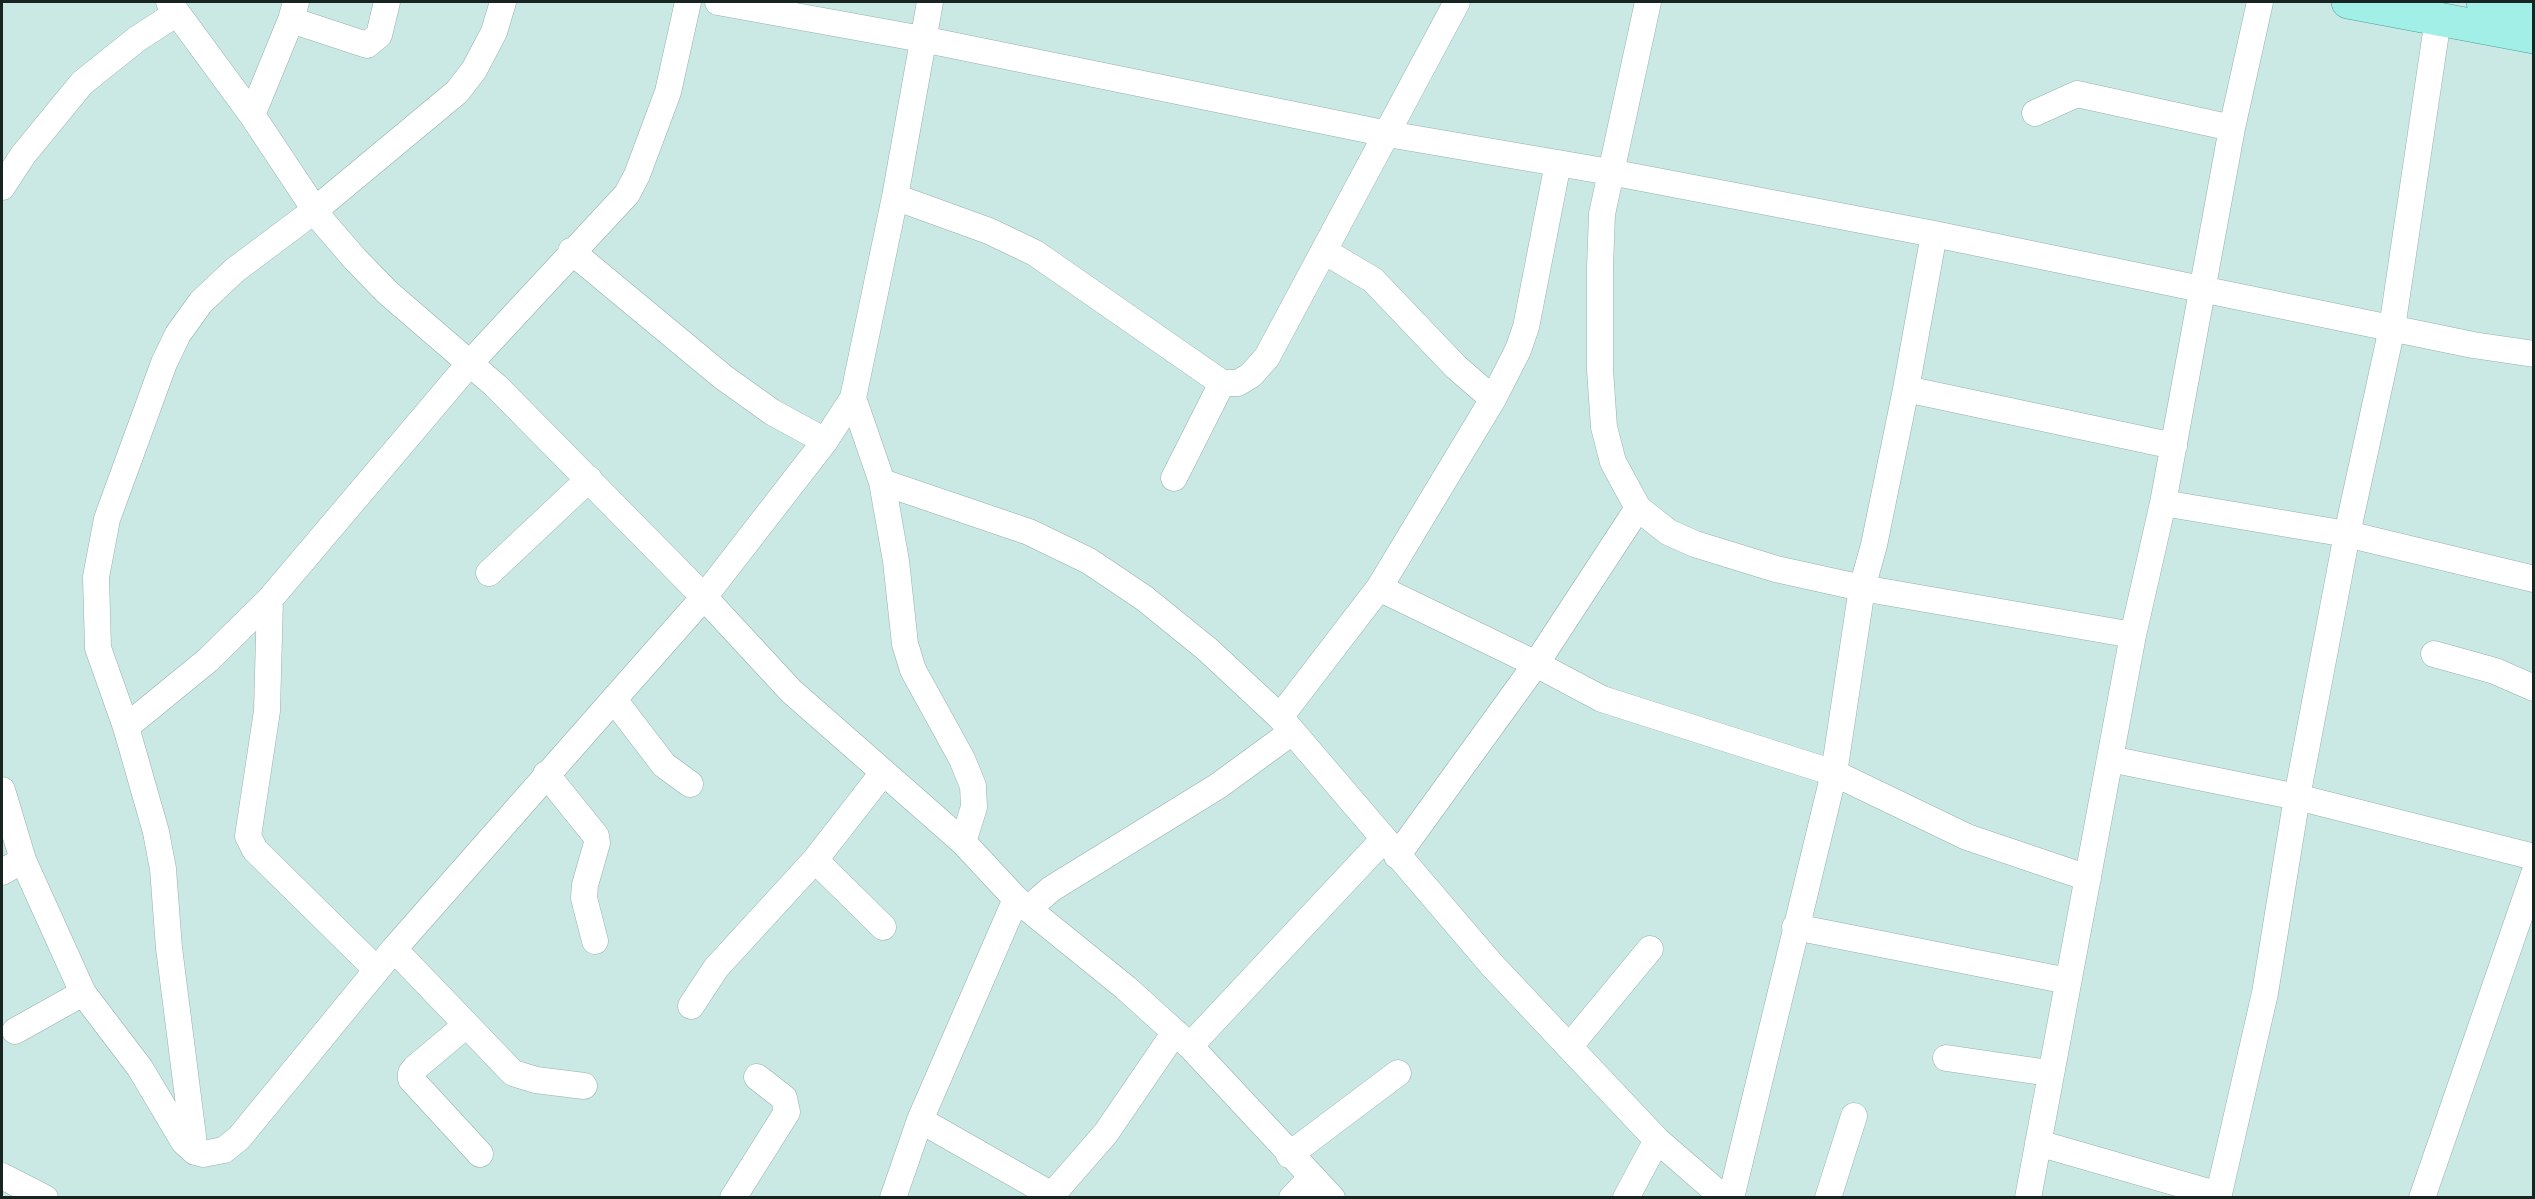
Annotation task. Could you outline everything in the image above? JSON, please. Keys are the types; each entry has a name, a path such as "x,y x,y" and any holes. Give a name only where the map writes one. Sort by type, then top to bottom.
{"main road":[{"path":"2348,2 2534,38"},
{"path":"2483,2 2534,11"}],"street":[{"path":"252,115 293,11 367,45 378,35 387,2"},
{"path":"195,1152 169,948 163,869 156,832 126,727 98,648 96,577 107,519 168,353 178,333 201,302 235,270 315,210 457,92 474,70 494,32 503,2"},
{"path":"126,727 208,660 270,599 470,363 571,251 627,194 637,175 668,92 688,2"},
{"path":"718,2 922,39 1388,134 1610,172 1934,234 2473,345 2534,354"},
{"path":"2,790 12,866 83,993 140,1068 172,1126 195,1152 202,1154 224,1150 239,1138 394,949 546,774 615,701 704,597 825,441 853,398 895,197 930,2"},
{"path":"895,197 989,231 1035,253 1222,383 1238,383 1251,375 1267,357 1457,2"},
{"path":"1648,2 1602,214 1600,267 1600,370 1604,427 1613,462 1638,508 1668,532 1695,544 1776,569 1862,588 2133,635"},
{"path":"2028,1197 2049,1073 2133,635 2163,503 2232,128 2260,2"},
{"path":"2,187 23,155 82,83 173,7 252,115 315,210 355,259 387,292 496,386 704,597 791,691 882,774 963,842 1022,904 1126,988 1182,1039 1289,1155 1332,1197"},
{"path":"2037,1143 2218,1196 2265,993 2297,797 2347,534 2392,328 2438,19"},
{"path":"2035,113 2077,94 2232,128"},
{"path":"893,1197 920,1119 1022,904 1051,889 1218,786 1286,725 1379,588 1493,399 1518,350 1526,327 1558,163"},
{"path":"1731,1197 1834,773 1862,588 1874,546 1906,389 1934,234"},
{"path":"571,251 723,377 772,412 825,441"},
{"path":"1324,251 1373,280 1456,367 1493,399"},
{"path":"1174,478 1222,383"},
{"path":"1906,389 2174,446"},
{"path":"853,398 882,482 896,561 905,644 913,670 962,759 973,786 974,807 963,842"},
{"path":"489,573 589,479"},
{"path":"882,482 1029,532 1089,561 1144,598 1207,649 1286,725 1492,965 1569,1047 1657,1140 1724,1197"},
{"path":"2163,503 2347,534 2534,579"},
{"path":"920,1119 1051,1196 1106,1133 1182,1039 1390,848 1536,664 1638,508"},
{"path":"1379,588 1536,664 1602,699 1834,773 1967,837 2088,878"},
{"path":"270,599 267,711 248,836 255,850 377,970"},
{"path":"2434,654 2495,671 2534,688"},
{"path":"615,701 664,765 690,784"},
{"path":"2110,759 2297,797 2534,857"},
{"path":"546,774 596,836 597,843 585,885 584,898 595,941"},
{"path":"691,1006 716,968 815,860 882,774"},
{"path":"815,860 883,927"},
{"path":"2422,1197 2534,874"},
{"path":"1795,927 2068,981"},
{"path":"394,949 465,1026 513,1073 529,1078 584,1086"},
{"path":"1569,1047 1650,949"},
{"path":"15,1031 83,993"},
{"path":"465,1026 415,1068 411,1073 411,1079 480,1154"},
{"path":"1946,1058 2049,1073"},
{"path":"1289,1155 1398,1073"},
{"path":"733,1197 787,1112 784,1098 757,1077"},
{"path":"1828,1197 1854,1116"},
{"path":"1626,1197 1657,1140"},
{"path":"1292,1197 1311,1178"},
{"path":"5,1185 45,1197"}]}
